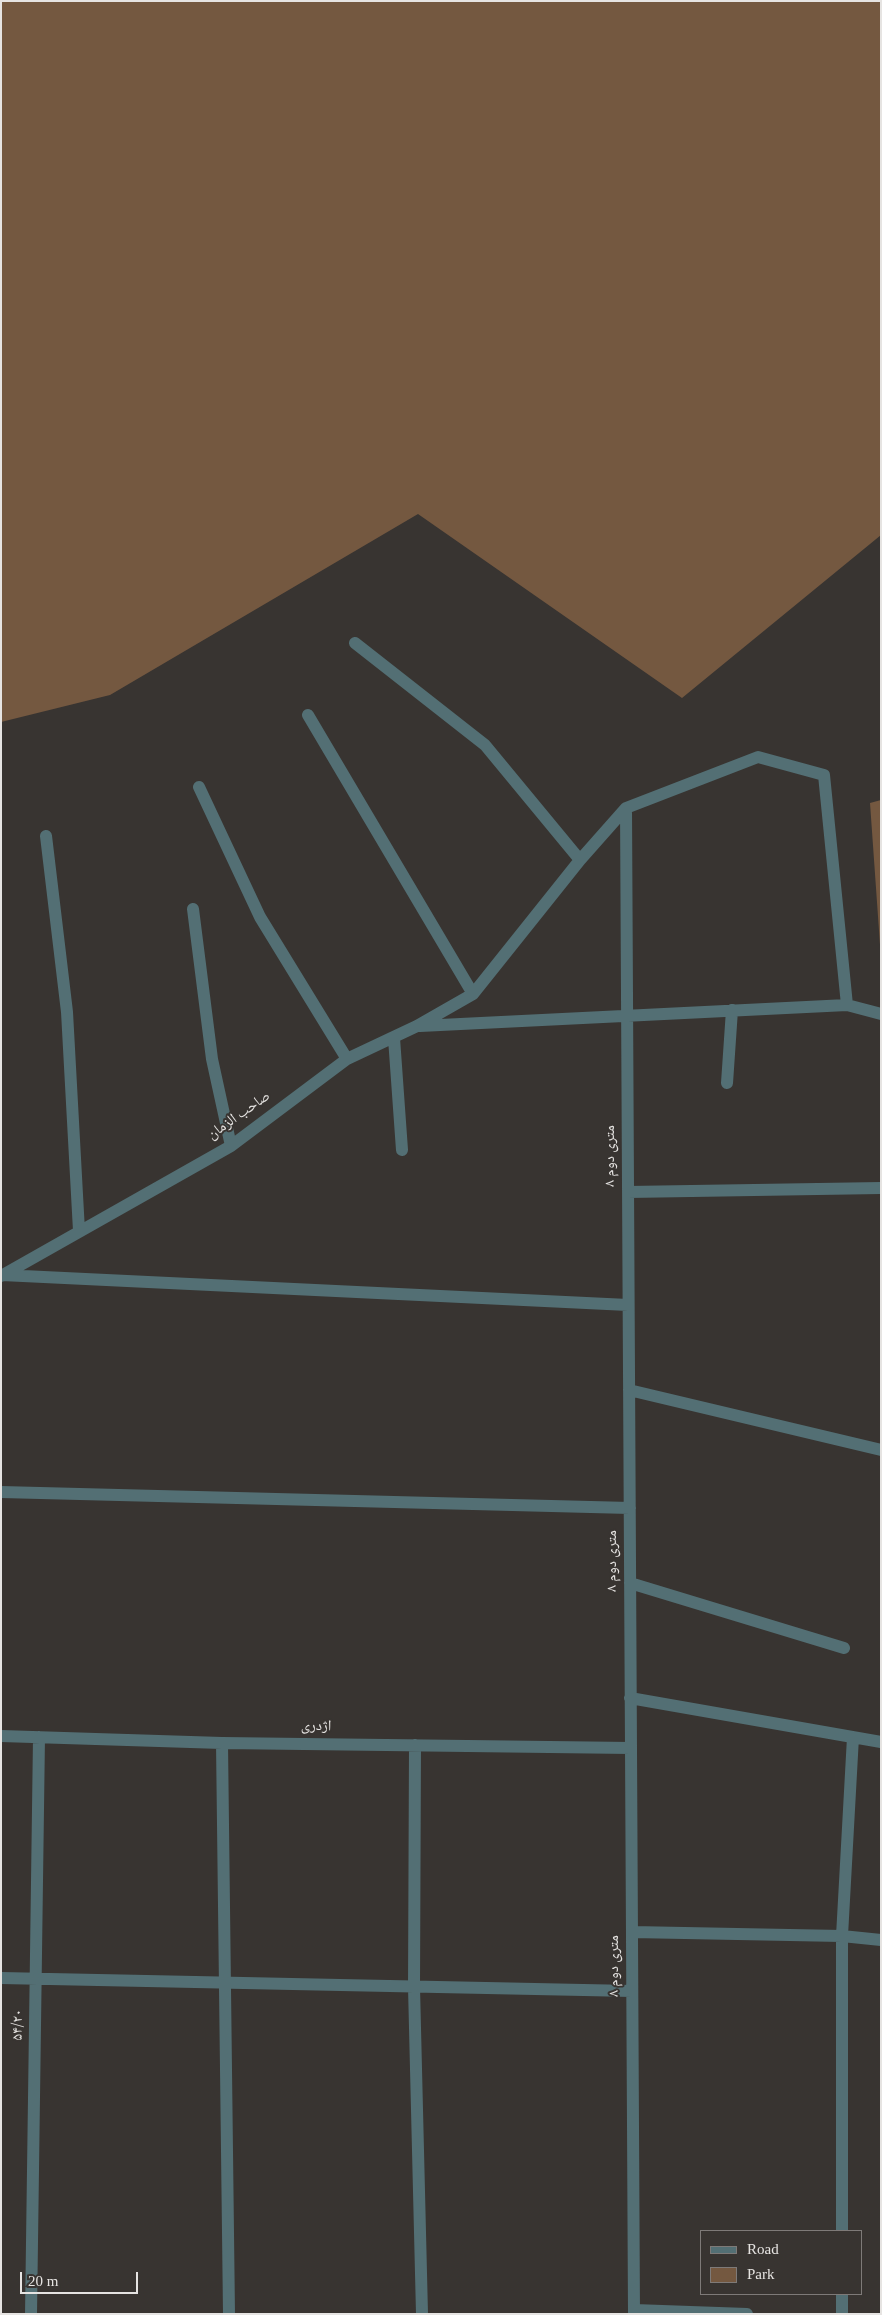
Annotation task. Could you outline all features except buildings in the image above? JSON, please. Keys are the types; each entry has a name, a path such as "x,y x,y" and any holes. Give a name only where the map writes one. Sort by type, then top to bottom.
{"street":[{"path":"355,644 484,745 580,860"},
{"path":"308,715 473,994 580,860 626,808 758,757 824,775 847,1005"},
{"path":"199,787 260,917 347,1059"},
{"name":"۸ متری دوم","path":"626,808 634,2312"},
{"path":"46,836 66,1012 80,1231"},
{"path":"193,909 212,1058 231,1146"},
{"name":"صاحب الزمان","path":"2,1275 231,1146 347,1059 394,1038 473,994"},
{"path":"417,1026 847,1005 881,1014"},
{"path":"727,1083 732,1010"},
{"path":"394,1038 402,1150"},
{"path":"628,1192 881,1188"},
{"path":"2,1275 628,1305"},
{"path":"629,1390 881,1450"},
{"path":"1,1492 630,1508"},
{"path":"630,1583 844,1648"},
{"path":"630,1698 881,1742"},
{"name":"اژدری","path":"1,1736 222,1743 631,1748"},
{"name":"۵۴/۲۰","path":"31,2314 39,1737"},
{"path":"842,2230 842,1936 852,1737"},
{"path":"222,1743 230,2314"},
{"path":"415,1745 414,1987 422,2314"},
{"path":"632,1932 842,1936 881,1940"},
{"path":"1,1978 632,1991"},
{"path":"842,2295 842,2314"},
{"path":"634,2312 747,2314"}],"green space":[{"path":"1,1 881,1 881,535 682,698 418,514 110,695 1,722"},
{"path":"881,800 881,959 870,803"}]}
